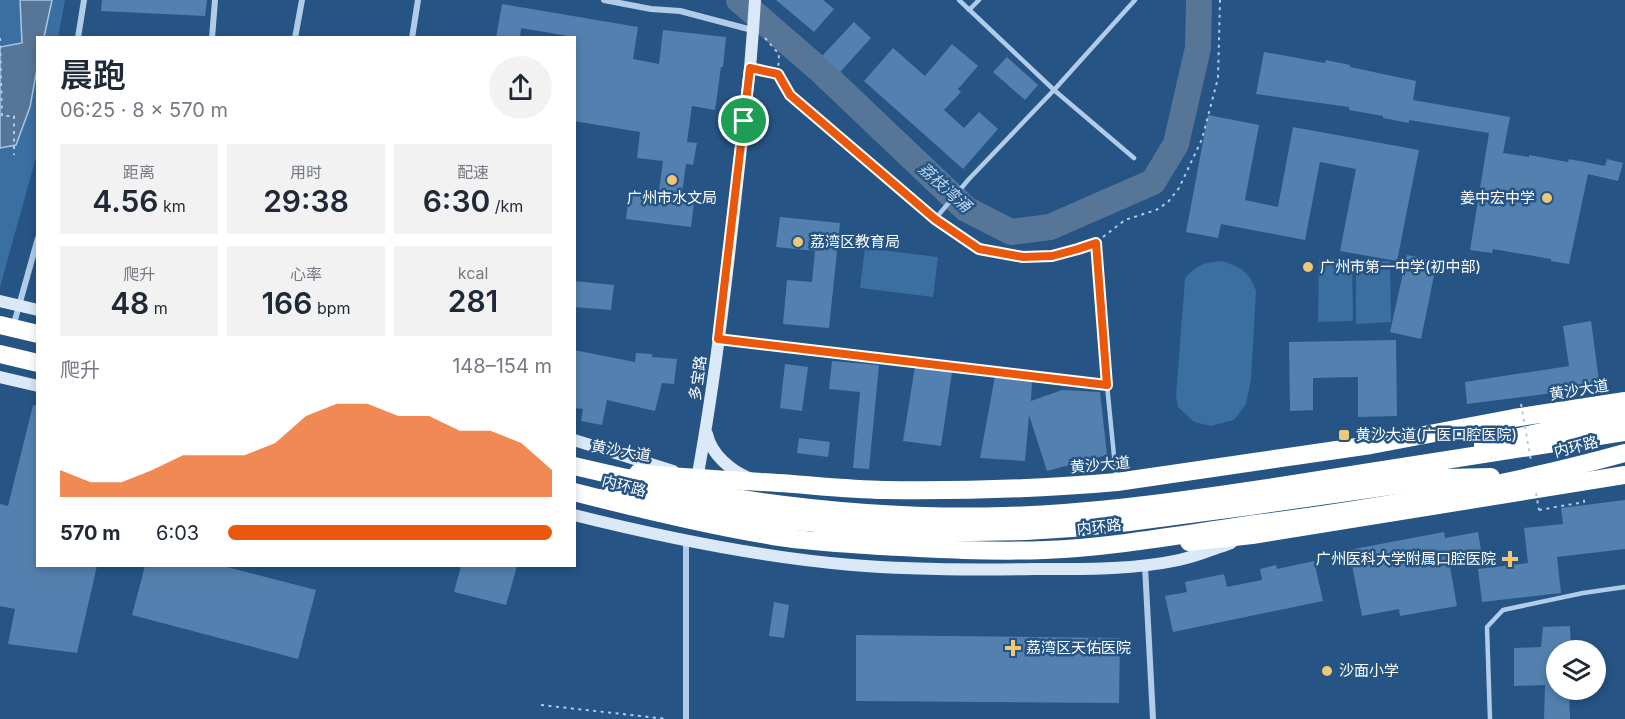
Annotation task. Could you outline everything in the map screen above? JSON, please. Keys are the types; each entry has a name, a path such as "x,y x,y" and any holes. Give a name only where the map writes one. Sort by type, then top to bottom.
{"highway":[{"path":"4,328 36,334"},
{"path":"4,328 36,338"},
{"path":"0,355 36,364"},
{"name":"黄沙大道","path":"576,460 636,473 697,479 882,490 1029,488 1117,482 1371,445 1490,422 1625,401"},
{"path":"1385,469 1507,439 1625,416"},
{"name":"内环路","path":"576,466 682,489 771,503 953,516 1005,516 1249,498 1385,469 1625,432"},
{"path":"1070,551 1202,525 1396,496 1625,454"},
{"name":"内环路","path":"576,493 685,520 784,538 972,551 1046,550 1142,541 1385,505 1502,483 1625,454"},
{"path":"882,490 871,494 857,509 857,531 866,557 1070,551 1252,535 1625,476"},
{"path":"576,482 738,513 826,525 906,532 1026,531 1072,528 1140,520 1249,498 1446,478 1491,477"},
{"path":"576,494 657,515"}],"main road":[{"name":"多宝路","path":"697,479 718,339 756,0"},
{"path":"0,301 36,310"},
{"path":"0,377 36,386"},
{"path":"706,430 709,443 716,454 742,475 761,482"},
{"path":"576,441 697,479 687,496 679,504 657,515"},
{"path":"576,515 686,541 767,555 866,557 978,570 1145,566 1198,555 1252,535"}],"street":[{"path":"78,36 84,0"},
{"path":"212,36 215,0"},
{"path":"295,36 302,0"},
{"path":"412,36 418,0"},
{"path":"604,0 651,9 680,11 753,30"},
{"path":"4,328 18,305 36,245"},
{"path":"686,541 686,719"},
{"path":"1145,566 1153,719"}],"lane":[{"path":"959,0 1054,90 1134,158"},
{"path":"969,10 978,0"},
{"path":"935,219 969,178 1054,90 1135,0"},
{"path":"1096,243 1117,482"},
{"path":"718,339 1107,385"},
{"path":"1490,719 1487,627 1503,609 1625,587"}],"path":[{"path":"750,68 778,74 790,95 935,219 979,249 1023,257 1052,256 1096,243 1125,220 1156,210 1168,202 1179,188 1202,139 1218,78 1220,0"},
{"path":"0,38 2,116 14,116 14,155"},
{"path":"1521,404 1531,463"},
{"path":"1535,487 1539,510"},
{"path":"541,705 667,719"}],"shaded area":[{"path":"0,0 65,0 58,36 36,36 36,158 0,287"},
{"path":"20,0 52,0 44,36 36,36 36,74 30,107 16,145 0,148 0,47 22,43"},
{"path":"865,248 938,257 933,297 860,288"},
{"path":"1319,259 1352,259 1353,321 1318,322"},
{"path":"1222,261 1243,271 1251,279 1256,291 1251,380 1246,404 1234,420 1211,426 1194,422 1178,407 1176,396 1185,278 1202,265"},
{"path":"1356,261 1390,261 1391,322 1356,324"}],"building":[{"path":"102,0 207,0 205,16 101,11"},
{"path":"776,0 823,0 834,9 814,32"},
{"path":"502,4 638,27 633,59 659,64 663,30 726,37 715,110 692,106 687,142 697,143 693,165 686,164 681,201 694,203 691,227 626,219 629,194 658,198 663,161 637,158 640,132 576,121 576,36 521,28 520,36 496,36"},
{"path":"854,22 871,38 840,72 822,56"},
{"path":"952,44 978,66 958,89 961,92 944,110 964,128 979,112 998,129 963,169 864,81 893,48 925,76"},
{"path":"1264,52 1325,63 1326,60 1416,81 1413,100 1510,117 1503,153 1568,162 1569,159 1605,166 1607,159 1623,163 1618,181 1588,174 1569,264 1493,249 1492,253 1470,250 1489,133 1409,120 1409,123 1349,110 1349,107 1256,94"},
{"path":"1007,57 1038,85 1025,100 993,72"},
{"path":"1208,115 1259,125 1245,200 1278,207 1293,127 1419,150 1397,261 1340,251 1356,169 1320,162 1305,240 1221,224 1218,238 1186,232"},
{"name":"荔湾区教育局","path":"780,217 840,223 829,328 783,324 787,280 812,282 815,251 776,247"},
{"path":"1407,255 1437,261 1421,339 1390,332"},
{"path":"576,281 614,285 611,310 576,307"},
{"path":"1591,321 1599,381 1568,391 1467,404 1465,382 1569,366 1563,326"},
{"path":"1396,340 1397,416 1358,417 1358,377 1313,378 1313,410 1290,411 1289,342"},
{"path":"576,350 635,362 636,353 677,359 674,384 662,383 655,411 607,400 602,425 581,421 583,409 576,408"},
{"path":"832,361 879,365 869,469 853,468 860,392 829,389"},
{"path":"785,364 808,367 802,411 780,408"},
{"path":"915,367 952,372 941,446 903,441"},
{"path":"995,376 1032,381 1031,401 1062,390 1100,392 1107,455 1047,471 1029,415 1025,461 980,458"},
{"path":"33,405 36,406 36,567 97,567 77,653 8,644 15,609 0,606 0,504 8,506"},
{"path":"799,438 830,442 828,457 797,453"},
{"path":"1625,500 1625,549 1557,557 1561,593 1482,602 1478,569 1528,563 1524,528 1563,524 1561,508"},
{"path":"1444,532 1445,538 1478,532 1483,561 1450,567 1457,606 1400,616 1399,609 1362,616 1349,550"},
{"path":"1314,561 1323,601 1173,632 1165,596 1187,592 1185,582 1224,574 1227,587 1262,580 1260,569 1276,565 1277,569"},
{"path":"145,567 227,567 316,590 298,659 132,615"},
{"path":"461,567 517,567 506,605 454,592"},
{"path":"774,602 789,605 784,638 769,636"},
{"path":"1570,626 1571,640 1546,640 1546,700 1569,700 1570,719 1544,719 1545,685 1514,686 1514,648 1541,647 1543,627"},
{"path":"856,635 1120,638 1119,703 856,701"}],"waterway":[{"name":"荔枝湾涌","path":"739,0 822,72 966,209 1011,232 1050,227 1153,182 1176,144 1198,48 1199,0"}],"place":[{"name":"广州市水文局","path":"672,180"},
{"name":"姜中宏中学","path":"1547,198"},
{"name":"荔湾区教育局","path":"798,242"},
{"name":"广州市第一中学(初中部)","path":"1308,267"},
{"name":"黄沙大道(广医口腔医院)","path":"1344,435"},
{"name":"广州医科大学附属口腔医院","path":"1510,559"},
{"name":"荔湾区天佑医院","path":"1013,648"},
{"name":"沙面小学","path":"1327,671"}],"route":[{"path":"750,68 778,74 790,95 935,219 979,249 1023,257 1052,256 1096,243 1107,385 718,339 744,121 750,68"}]}
